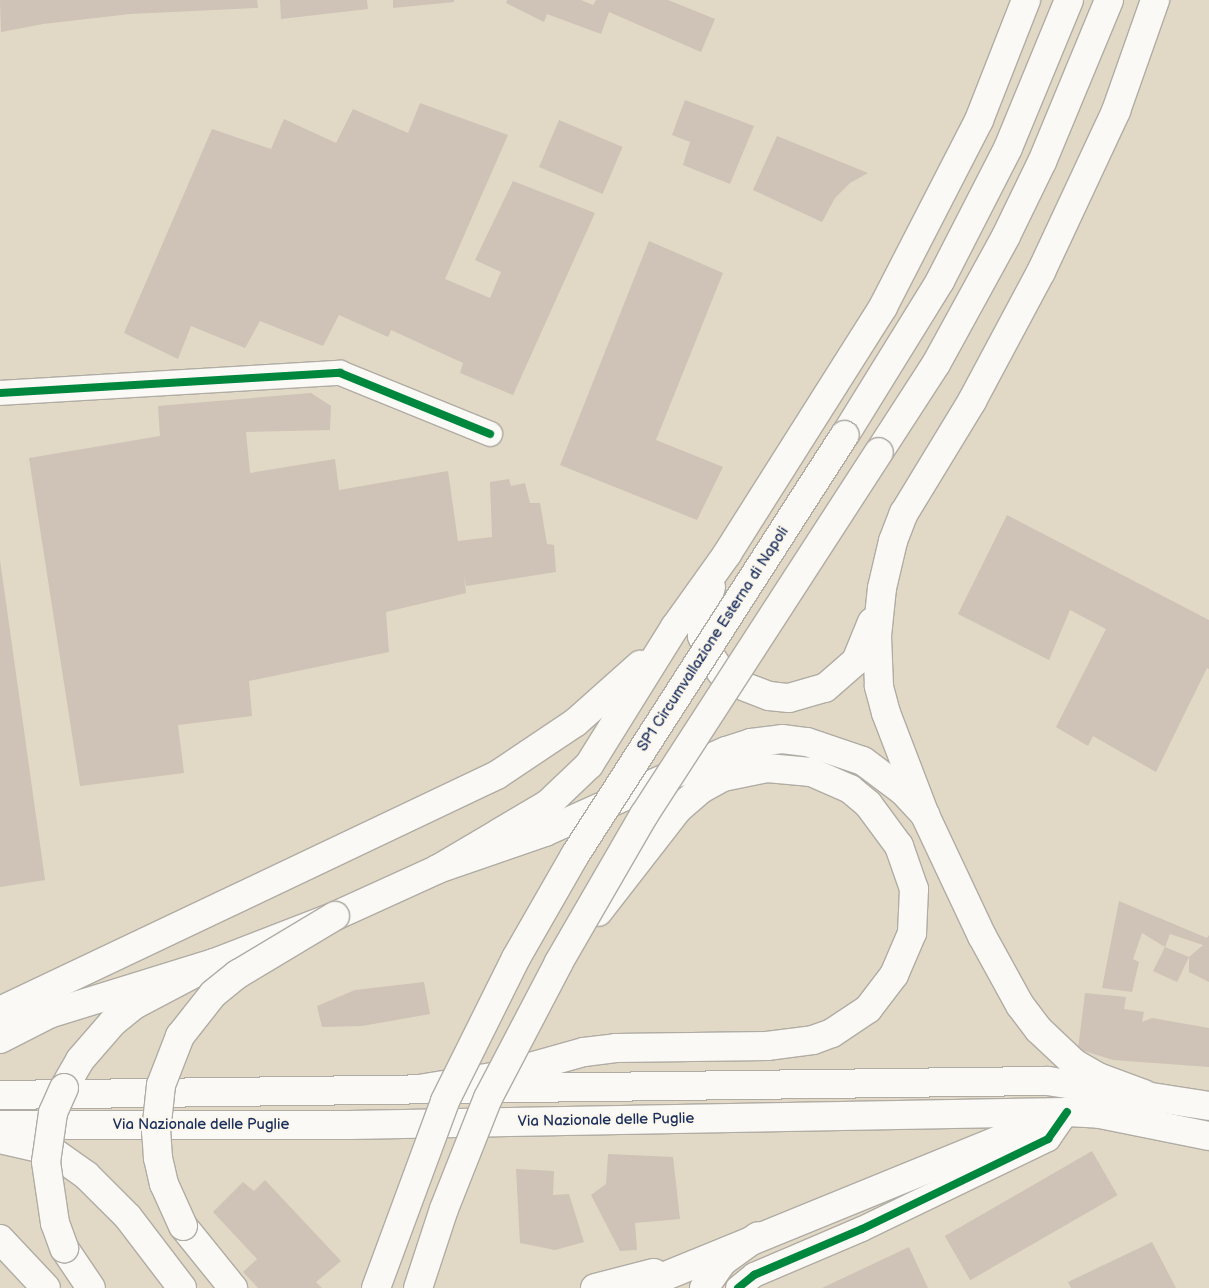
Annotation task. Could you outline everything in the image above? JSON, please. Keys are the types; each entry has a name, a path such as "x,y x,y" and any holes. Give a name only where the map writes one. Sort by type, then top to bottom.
{"main road":[{"path":"429,873 548,804 570,786 589,765 674,627 728,554 883,307 924,232 979,120 1026,0"},
{"name":"SP1 Circumvallazione Esterna di Napoli","path":"376,1288 418,1168 445,1101 516,958 581,846 845,435 940,281 1008,148 1069,0"},
{"path":"418,1288 444,1209 484,1106 559,962 644,815 936,364 1006,236 1042,162 1109,0"},
{"path":"728,554 705,600 702,636 710,656 721,672 735,683 769,696 789,698 825,688 856,661 867,640 893,541 904,514 1002,346 1083,183 1116,111 1155,0"},
{"path":"882,588 877,636 879,686 886,713 925,815 982,936 1020,1006 1039,1030 1074,1063 1098,1077 1144,1094"},
{"path":"0,1011 497,775 576,722 634,671 674,627"},
{"path":"0,1039 25,1024 81,1002 214,963 335,916 429,873 545,832 751,743 782,739 807,742 842,752 885,776 925,815"},
{"path":"419,1089 498,1076 584,1052 616,1048 767,1046 814,1040 852,1022 881,995 905,954 914,912 914,889 899,846 886,825 856,794 830,778 790,767 744,770 716,781 678,809 559,962"},
{"path":"233,1288 183,1226 164,1184 158,1158 156,1132 161,1085 180,1036 213,994 232,979 335,916"},
{"path":"91,1288 64,1248 50,1199 46,1162 54,1113 80,1060 113,1022 134,1005 214,963"},
{"name":"Via Nazionale delle Puglie","path":"0,1094 1048,1082 1144,1094 1209,1106"},
{"path":"636,1288 693,1262 1067,1112"},
{"name":"Via Nazionale delle Puglie","path":"0,1126 349,1125 1067,1112 1100,1114 1209,1136"},
{"path":"0,1139 52,1151 86,1175 128,1217 182,1288"},
{"path":"704,1288 722,1262 758,1236"},
{"path":"0,1238 46,1288"},
{"path":"595,1288 693,1262"}],"street":[{"path":"0,393 340,373 490,434"},
{"path":"738,1288 754,1275 862,1229 1027,1151 1048,1139 1067,1112"}],"building":[{"path":"0,0 257,0 258,8 130,14 43,24 1,32"},
{"path":"280,0 367,0 368,9 281,19"},
{"path":"393,0 454,0 454,2 393,8"},
{"path":"507,0 581,0 593,5 596,0 668,0 715,19 701,52 609,12 601,34 547,14 544,22 506,3"},
{"path":"685,100 754,126 730,184 683,165 690,142 672,135"},
{"path":"420,103 508,135 445,279 490,298 501,272 475,260 513,181 595,213 513,395 460,373 463,363 391,330 388,337 339,315 323,346 260,321 245,348 191,326 178,359 124,333 212,129 271,149 284,119 336,143 353,109 408,133"},
{"path":"559,120 623,147 603,194 539,167"},
{"path":"777,136 868,173 850,183 835,198 822,222 753,190"},
{"path":"649,241 723,273 656,440 723,467 697,520 560,465"},
{"path":"311,393 331,406 330,430 246,432 250,473 335,459 339,490 448,471 458,541 492,537 490,482 509,479 511,486 525,483 530,503 540,503 547,544 554,545 556,572 466,586 464,575 466,593 386,612 389,652 249,681 252,716 178,725 184,773 80,786 29,458 160,436 158,406"},
{"path":"1007,515 1209,620 1209,669 1207,668 1156,772 1093,736 1088,746 1056,727 1106,629 1070,610 1049,660 958,614"},
{"path":"0,560 45,880 0,887"},
{"path":"1119,901 1207,938 1209,935 1209,982 1189,972 1189,957 1203,945 1170,934 1165,947 1142,933 1133,959 1139,962 1132,992 1102,988"},
{"path":"1165,947 1189,957 1177,982 1153,971"},
{"path":"424,982 430,1014 362,1026 322,1027 317,1006 355,990"},
{"path":"1085,993 1126,997 1124,1009 1144,1012 1142,1022 1152,1018 1209,1028 1209,1067 1113,1060 1078,1049"},
{"path":"1092,1151 1118,1195 970,1280 945,1236"},
{"path":"608,1154 673,1157 680,1219 635,1223 637,1250 620,1251 591,1195 606,1184"},
{"path":"516,1169 554,1171 553,1195 569,1194 584,1242 555,1250 520,1243"},
{"path":"265,1180 341,1261 316,1282 322,1288 258,1288 243,1272 257,1259 213,1212 243,1182 254,1191"},
{"path":"1152,1242 1176,1288 1071,1288 1068,1282"},
{"path":"909,1247 928,1288 822,1288"}],"cycle path":[{"path":"0,393 340,373 490,434"},
{"path":"738,1288 754,1275 862,1229 1048,1139 1067,1112"}]}
